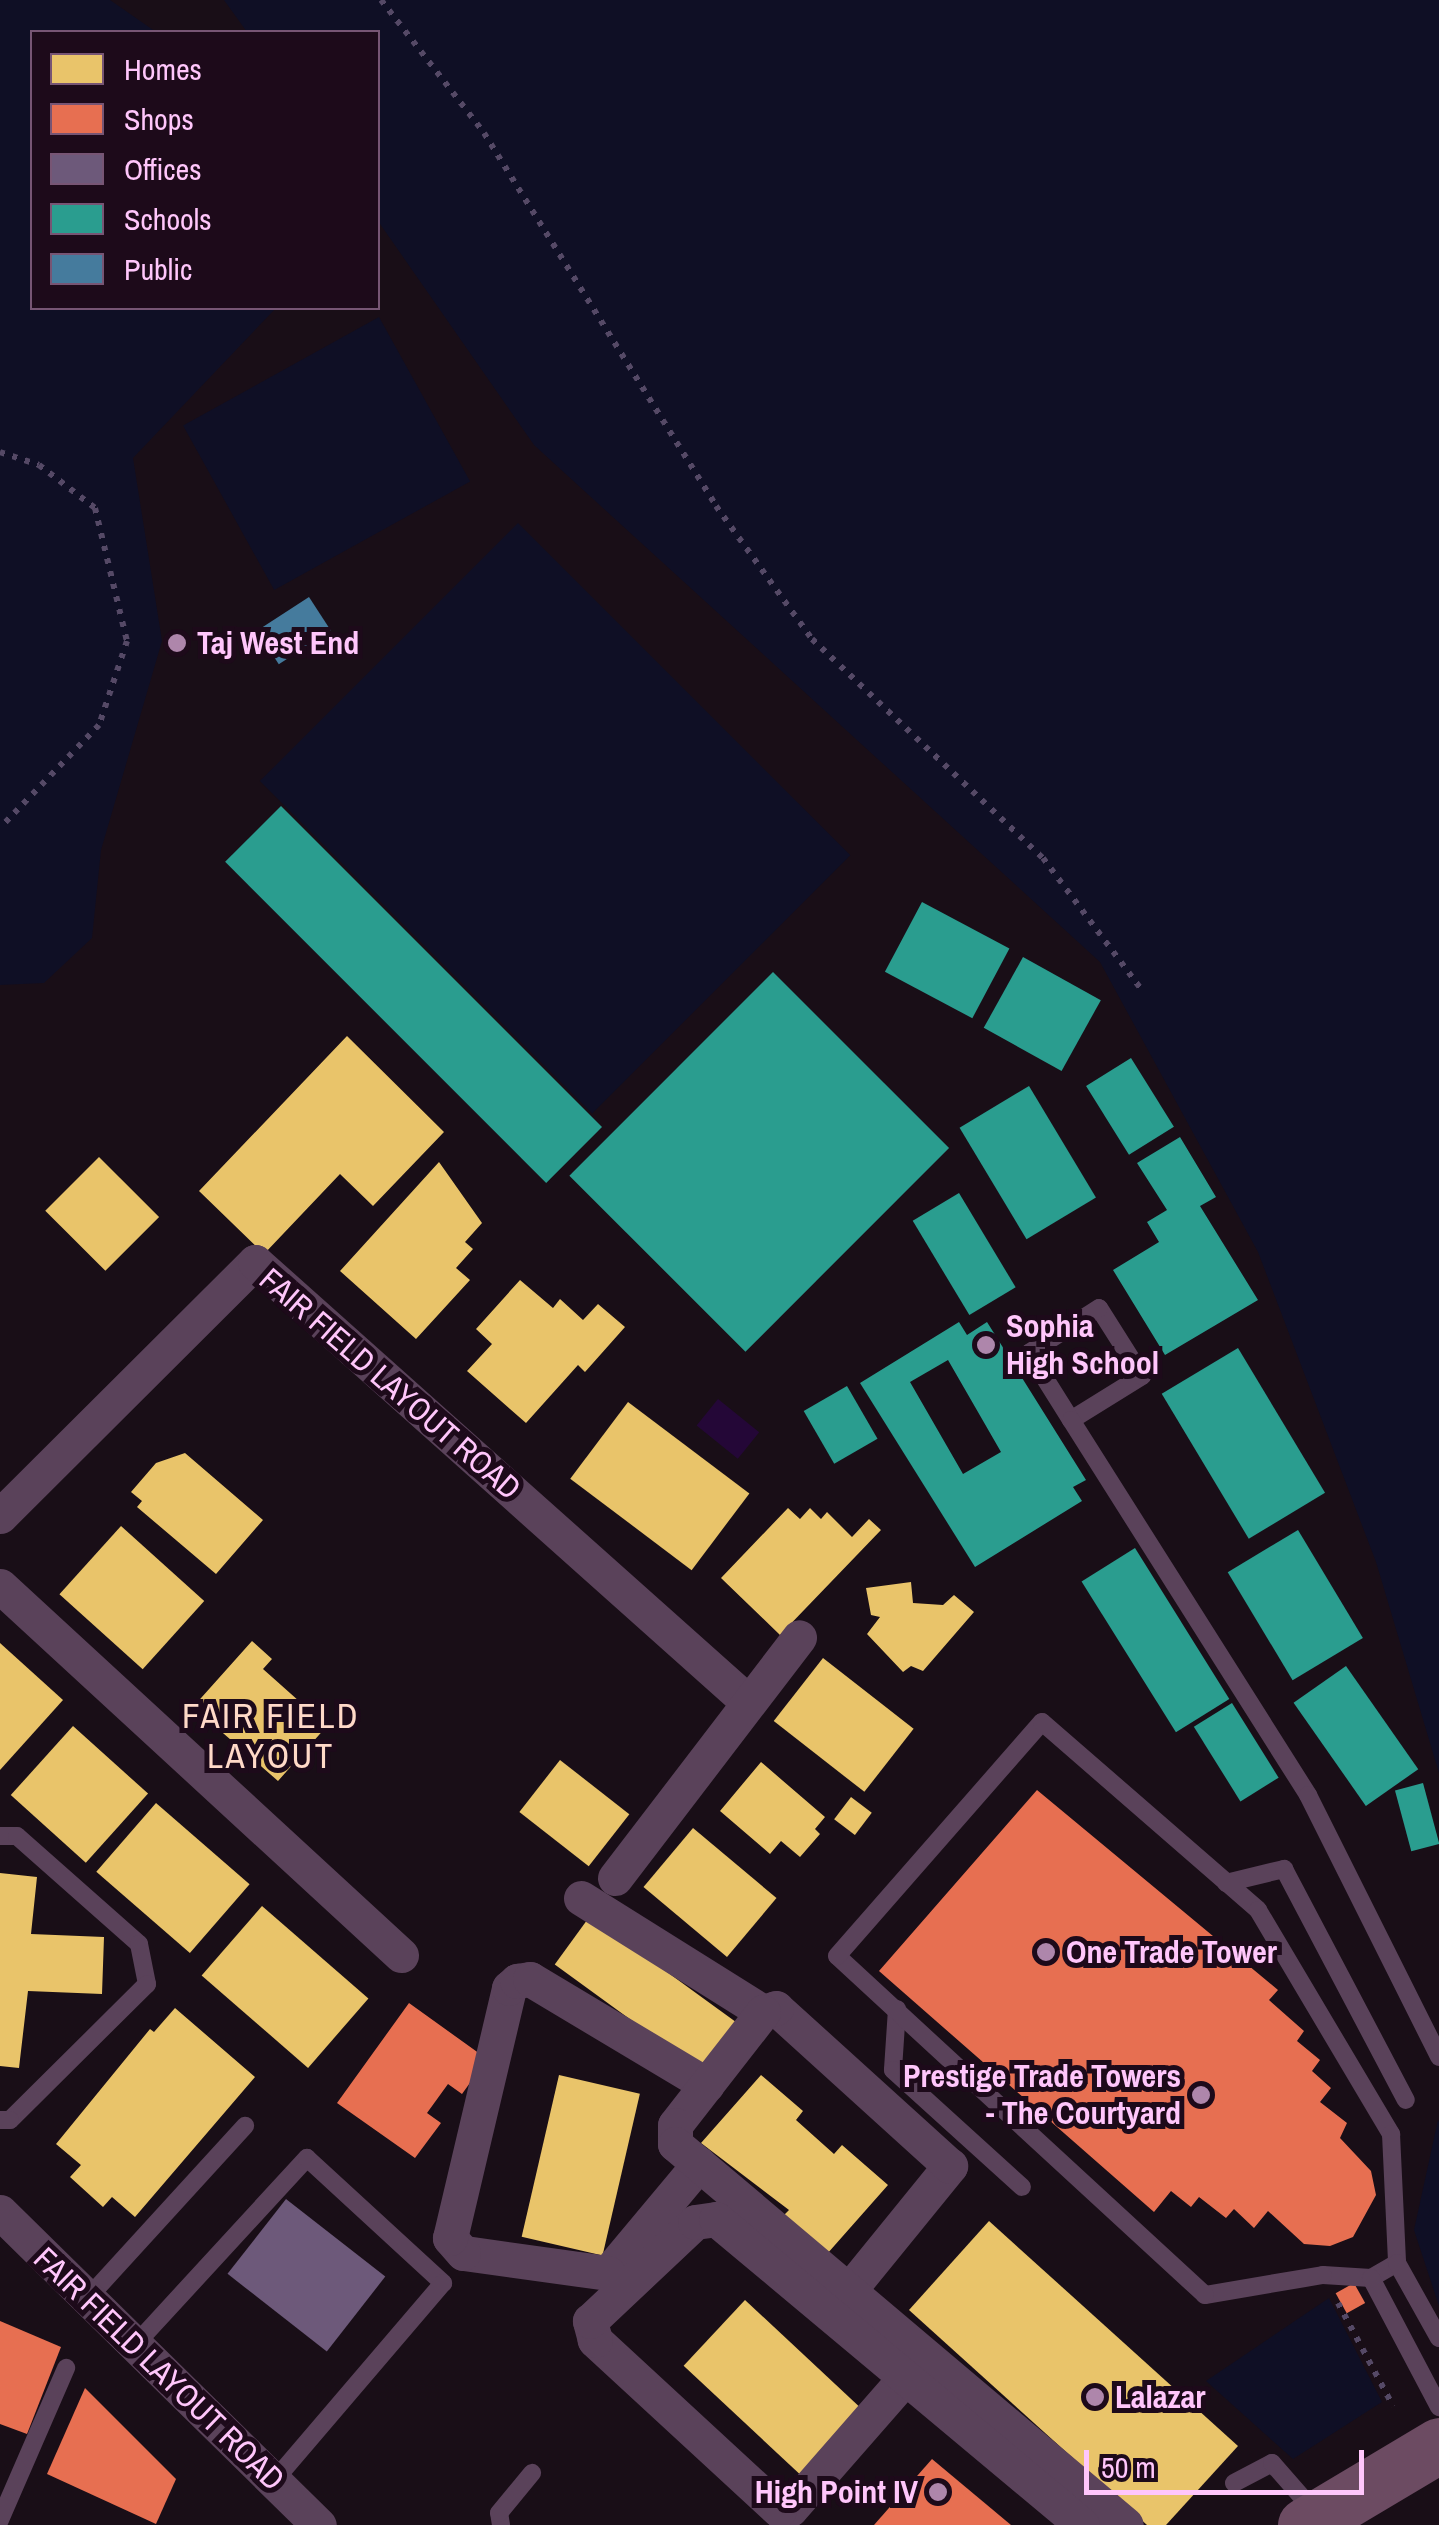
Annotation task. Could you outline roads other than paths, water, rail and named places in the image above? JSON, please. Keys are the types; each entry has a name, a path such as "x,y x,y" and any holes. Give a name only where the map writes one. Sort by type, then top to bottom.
{"main road":[{"path":"1311,2521 1439,2445"}],"street":[{"name":"FAIR FIELD LAYOUT ROAD","path":"0,1516 255,1262 748,1702"},
{"path":"0,1586 401,1955"},
{"path":"614,1878 799,1637"},
{"path":"581,1898 762,2012 784,2012 950,2166 850,2290"},
{"path":"699,2164 608,2273 463,2253 450,2238 508,1988 517,1981 530,1979 707,2085"},
{"path":"762,2012 672,2136 699,2164 1126,2525"},
{"name":"FAIR FIELD LAYOUT ROAD","path":"0,2212 133,2348 320,2525"},
{"path":"904,2380 790,2509 779,2510 595,2340 590,2320 704,2217 716,2219 1082,2525"}],"lane":[{"path":"1071,1420 1142,1376 1099,1308 1029,1353 1071,1420 1308,1794 1439,2057"},
{"path":"1396,2263 1371,2278 1323,2276 1205,2294 837,1956 1042,1722 1258,1910 1391,2134 1396,2263 1439,2338"},
{"path":"0,1836 17,1836 139,1944 147,1984 10,2120 0,2120"},
{"path":"1226,1883 1284,1868 1406,2100"},
{"path":"897,2009 893,2070 1022,2187"},
{"path":"86,2300 245,2126"},
{"path":"133,2348 307,2158 443,2283 274,2481"},
{"path":"1371,2278 1439,2407"},
{"path":"0,2520 66,2368"},
{"path":"1234,2484 1268,2462 1278,2465 1311,2521"},
{"path":"501,2525 500,2513 532,2473"}],"place":[{"name":"Taj West End","path":"177,643"},
{"name":"Sophia High School","path":"986,1345"},
{"name":"One Trade Tower","path":"1046,1952"},
{"name":"Prestige Trade Towers - The Courtyard","path":"1201,2095"},
{"name":"Lalazar","path":"1095,2397"},
{"name":"High Point IV","path":"938,2492"}],"district":[{"name":"FAIR FIELD LAYOUT","path":"271,1736"}]}
